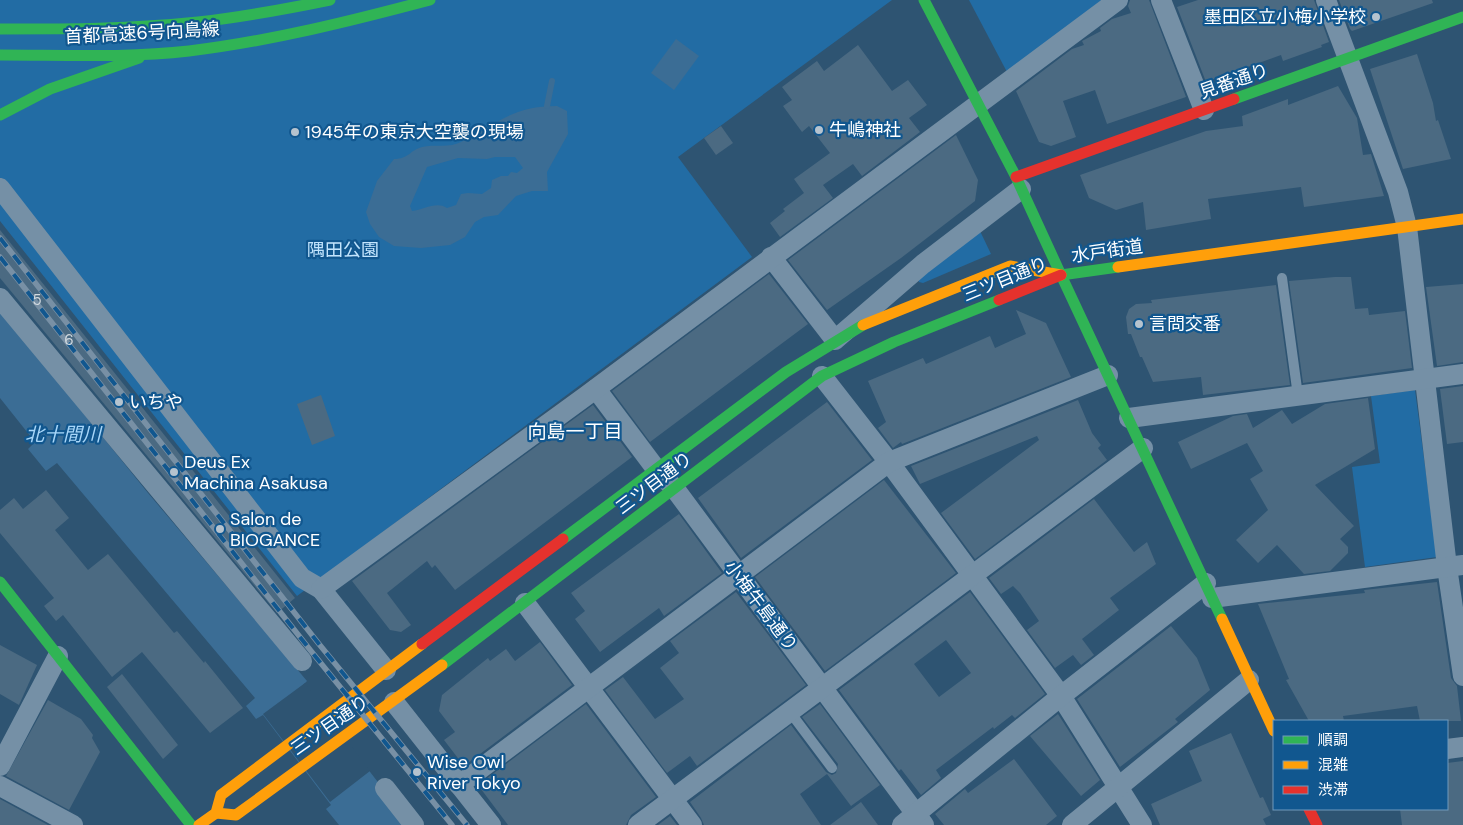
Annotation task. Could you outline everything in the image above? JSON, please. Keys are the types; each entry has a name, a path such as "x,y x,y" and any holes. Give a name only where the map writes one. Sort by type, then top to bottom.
{"main road":[{"path":"222,31 322,0"},
{"name":"首都高速6号向島線","path":"0,29 98,29 180,24 264,14 330,0"},
{"name":"首都高速6号向島線","path":"0,55 97,55 187,51 270,39 335,26 430,0"},
{"name":"水戸街道","path":"924,0 1018,183 1061,275 1463,219"},
{"name":"見番通り","path":"1018,183 1204,110 1348,60 1463,17"},
{"path":"0,115 22,101 58,84 203,37"},
{"name":"三ツ目通り","path":"199,825 216,813 221,795 786,372 834,340 862,325 1010,266 1061,275"},
{"path":"1061,275 1273,729"},
{"name":"三ツ目通り","path":"216,813 236,815 344,735 394,702 822,376 894,342 1061,275"},
{"path":"0,582 191,825"},
{"path":"1310,810 1317,825"}],"street":[{"path":"320,589 596,388 1118,0"},
{"path":"1161,0 1204,110"},
{"path":"1326,0 1398,192 1407,226 1426,379 1455,566 1463,676"},
{"path":"771,258 834,340 1018,183"},
{"path":"0,188 302,578 320,589 386,670"},
{"path":"0,298 302,661"},
{"path":"1129,418 1463,374"},
{"path":"458,785 889,462 1108,375"},
{"path":"822,376 889,462 1061,696 1142,825"},
{"name":"小梅牛島通り","path":"596,388 656,469 675,489 822,689 914,821"},
{"path":"638,825 1143,448"},
{"path":"914,821 1061,696 1209,591 1455,566"},
{"path":"525,603 692,825"},
{"path":"0,766 58,656"},
{"path":"1072,825 1249,680"},
{"path":"394,702 491,825"},
{"path":"1448,749 1463,747"},
{"path":"0,786 73,825"},
{"path":"385,788 414,825"}],"lane":[{"path":"1282,278 1298,396"},
{"path":"790,712 832,768"}],"green space":[{"name":"隅田公園","path":"0,0 892,0 678,157 752,257 297,596 0,221"},
{"path":"969,0 1102,0 1007,72"},
{"path":"980,231 991,254 923,283 919,282 918,279"},
{"path":"1415,390 1437,557 1365,567 1352,467 1380,463 1371,396"}],"water":[{"path":"676,39 699,56 674,90 651,73"},
{"path":"557,106 567,111 568,134 547,172 548,191 532,191 516,196 498,215 484,217 475,222 465,237 450,245 421,248 394,246 379,237 370,224 366,212 377,181 394,159 403,158 422,147 457,144 506,117 528,109","holes":["515,157 523,168 517,173 511,172 508,176 501,176 492,180 491,188 482,194 461,194 456,205 447,208 439,205 412,211 410,206 427,167 458,158 487,159"]},
{"name":"北十間川","path":"0,310 148,493 307,681 303,685 411,825 339,825 326,809 331,805 263,715 256,719 246,706 255,698 57,463 46,471 28,449 35,442 0,398"}],"pier":[{"path":"305,683 370,771 330,802 263,714"}],"building":[{"path":"1130,0 1149,0 1186,97 1107,124 1095,90 1063,101 1076,137 1051,146 1039,142 1016,91 1072,49 1084,45 1082,41 1101,31 1100,28 1112,19 1131,13 1128,6"},
{"path":"1198,0 1314,0 1329,42 1321,45 1322,47 1283,61 1281,55 1206,82 1177,7"},
{"name":"墨田区立小梅小学校","path":"1339,0 1432,0 1433,3 1352,31"},
{"path":"858,45 892,91 908,80 927,105 909,118 920,132 862,176 853,164 823,185 833,198 780,237 770,223 785,211 783,209 804,193 794,179 830,153 809,126 802,132 783,106 792,100 782,87 817,61 824,71"},
{"path":"1417,54 1433,103 1436,121 1438,120 1451,159 1403,169 1370,69"},
{"path":"1338,86 1357,118 1363,155 1371,154 1384,196 1304,207 1301,187 1208,199 1211,219 1146,230 1143,202 1116,210 1089,198 1080,175 1206,131 1243,126 1242,116 1288,99 1288,105"},
{"path":"721,126 733,143 716,155 704,138"},
{"path":"956,135 978,180 975,201 901,258 827,310 788,260"},
{"path":"0,230 295,598 277,613 0,278"},
{"path":"769,274 808,324 650,442 612,391"},
{"path":"1351,277 1355,309 1368,308 1369,315 1405,311 1412,368 1303,383 1289,281"},
{"path":"1463,284 1463,362 1437,366 1426,287"},
{"path":"1276,285 1290,385 1203,395 1201,377 1153,382 1131,334 1128,334 1126,317 1129,309 1136,304 1152,303 1151,300"},
{"path":"1016,310 1046,323 1071,377 902,444 901,442 893,448 878,428 886,422 868,381 923,358 926,364 990,336 995,348 1026,334"},
{"path":"1463,386 1463,442 1447,444 1440,389"},
{"path":"321,395 335,436 312,445 297,404"},
{"path":"1368,398 1375,449 1315,485 1354,526 1340,539 1348,547 1348,553 1330,571 1304,574 1277,545 1258,563 1236,540 1268,510 1250,479 1263,471 1247,443 1191,469 1178,442 1233,416 1247,414 1253,428 1282,410 1292,424 1325,404"},
{"path":"1078,400 1092,433 1101,445 1098,448 1107,460 975,559 941,513 1039,440 1037,436 920,484 911,466"},
{"path":"827,402 872,460 741,558 698,498"},
{"path":"593,405 632,457 455,590 435,565 432,568 427,561 387,593 411,625 401,632 390,630 352,581"},
{"path":"884,480 956,573 825,671 755,577"},
{"path":"46,490 69,518 55,530 88,570 108,554 174,633 177,631 204,663 205,661 243,708 210,733 142,652 112,677 63,615 56,621 44,606 54,598 0,533 0,510 14,498 23,509"},
{"path":"1094,499 1134,552 1147,542 1156,564 1110,598 1119,610 1082,639 1094,655 1081,665 1073,655 1055,668 1027,630 1039,621 1020,593 1013,586 1001,594 989,578"},
{"path":"679,514 722,573 664,616 659,608 600,652 575,619 585,611 571,593"},
{"path":"1437,582 1451,678 1457,686 1461,721 1420,720 1417,706 1343,716 1344,720 1308,720 1286,680 1289,679 1258,604 1365,593 1364,590"},
{"path":"736,592 806,685 697,766 690,756 667,773 605,690 623,677 655,719 684,699 660,668 679,653 670,641"},
{"path":"970,592 1045,694 1015,718 1012,715 994,729 993,727 936,770 941,778 921,795 901,769 899,771 839,690","holes":["946,640 971,673 939,697 914,664"]},
{"path":"1171,626 1197,658 1210,690 1175,719 1178,722 1120,767 1077,699"},
{"path":"540,642 572,685 464,766 444,740 455,732 439,711 442,695 488,658 490,661 506,649 515,661"},
{"path":"0,645 37,665 19,705 0,694"},
{"path":"122,674 178,745 163,759 107,687"},
{"path":"48,700 81,719 93,735 92,738 100,752 69,810 6,776"},
{"path":"586,704 656,797 631,815 626,825 508,825 478,785"},
{"path":"820,704 880,785 851,806 827,774 800,794 821,825 704,825 690,802 791,725 826,772 832,775 836,773 838,764 802,717"},
{"path":"1058,714 1100,780 1081,796 1030,736"},
{"path":"1231,733 1260,798 1263,797 1271,815 1263,819 1266,825 1160,825 1151,804 1202,781 1189,751"},
{"path":"1014,759 1057,816 1046,825 944,825 935,814 965,789 968,793"},
{"path":"1463,761 1463,825 1402,825 1400,810 1448,810 1448,763"},
{"path":"0,799 48,825 0,825"},
{"path":"861,802 878,825 830,825"},
{"path":"670,816 677,825 658,825"}],"waterway":[{"path":"547,106 552,81"}],"railway":[{"path":"0,238 319,644 467,825"},
{"path":"0,257 311,651 452,825"}],"traffic: fast":[{"path":"0,29 99,28 173,24 281,10 330,0"},
{"path":"0,55 119,55 189,51 311,30 430,0"},
{"path":"924,0 1016,177 1061,275 1118,267"},
{"path":"1234,99 1463,17"},
{"path":"0,115 50,89 139,58"},
{"path":"1061,275 1222,619"},
{"path":"442,665 822,376 894,342 999,300"},
{"path":"563,539 786,372 863,325"},
{"path":"0,582 191,825"}],"traffic: slow":[{"path":"1118,267 1463,219"},
{"path":"863,325 1010,266 1061,275"},
{"path":"1222,619 1273,729"},
{"path":"199,825 216,813 221,795 422,644"},
{"path":"216,813 236,815 442,665"}],"traffic: jam":[{"path":"1016,177 1234,99"},
{"path":"999,300 1061,275"},
{"path":"422,644 563,539"},
{"path":"1310,810 1317,825"}],"place":[{"name":"墨田区立小梅小学校","path":"1376,17"},
{"name":"牛嶋神社","path":"819,130"},
{"name":"1945年の東京大空襲の現場","path":"295,132"},
{"name":"言問交番","path":"1139,324"},
{"name":"いちや","path":"119,402"},
{"name":"Deus Ex Machina Asakusa","path":"174,472"},
{"name":"Salon de BIOGANCE","path":"220,529"},
{"name":"Wise Owl River Tokyo","path":"417,772"}],"district":[{"name":"向島一丁目","path":"575,431"}]}
